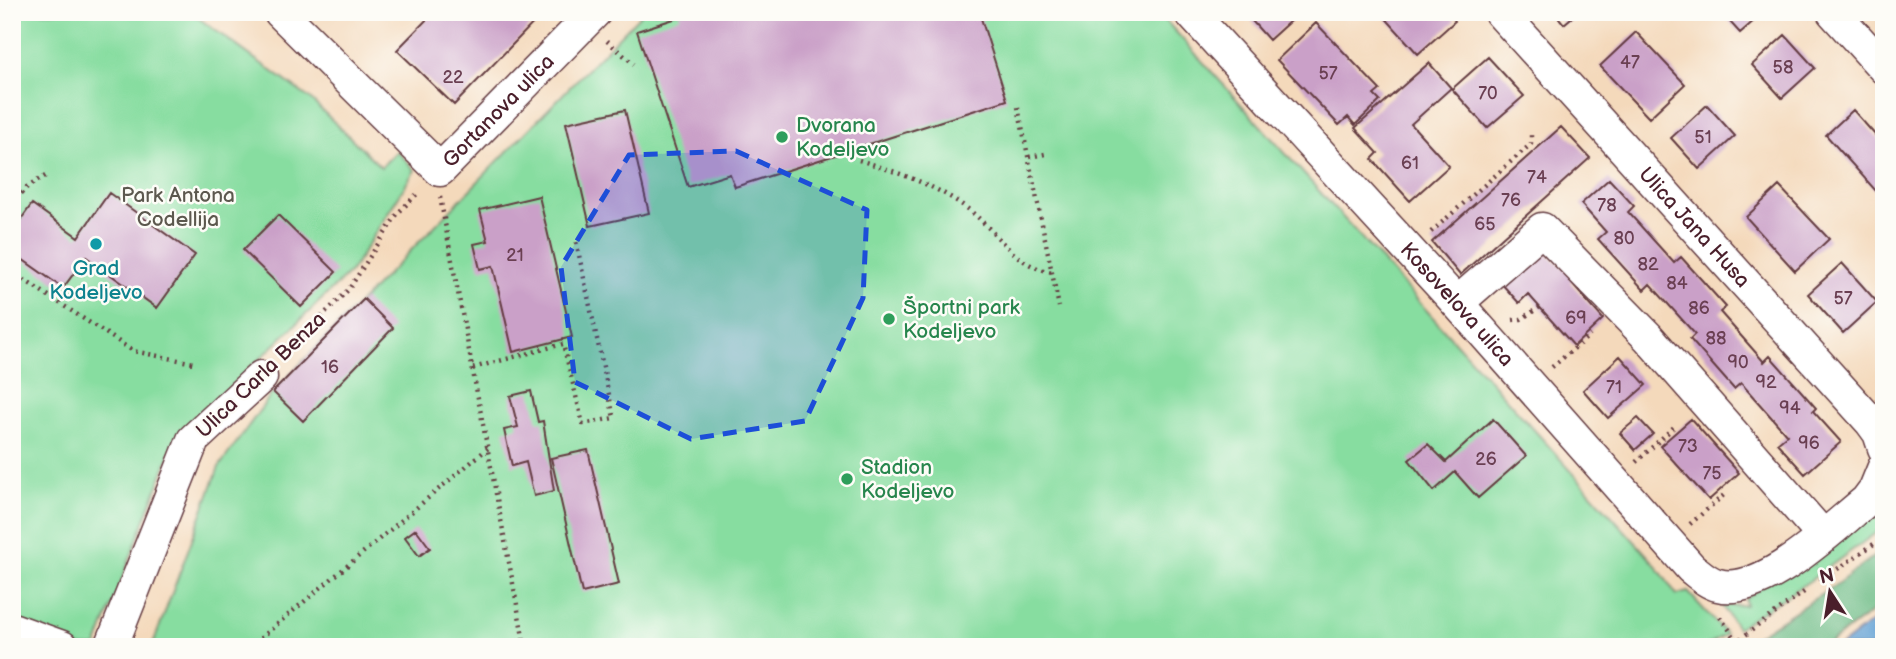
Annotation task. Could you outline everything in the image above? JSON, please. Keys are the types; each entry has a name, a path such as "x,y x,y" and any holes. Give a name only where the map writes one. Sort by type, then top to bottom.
{"street":[{"name":"Gortanova ulica","path":"280,12 438,172 595,12"},
{"name":"Kosovelova ulica","path":"1190,12 1457,303 1668,542 1704,579 1728,587 1754,583 1823,536"},
{"name":"Ulica Jana Husa","path":"1500,12 1871,422 1879,433 1884,448"},
{"path":"1833,12 1884,68"},
{"path":"1457,303 1542,229 1647,337 1823,536 1866,501 1875,489 1884,467"},
{"name":"Ulica Carla Benza","path":"111,647 193,440 261,377"},
{"path":"18,631 62,647"}],"path":[{"path":"211,12 220,19 226,12"},
{"path":"1018,107 1054,272 1059,307"},
{"path":"1409,251 1531,144 1531,132"},
{"path":"1029,157 1045,154"},
{"path":"859,160 898,172 947,195 989,228 1020,261 1054,272"},
{"path":"438,172 525,647"},
{"name":"Ulica Carla Benza","path":"261,377 349,289 398,213 438,172"},
{"path":"12,204 26,188 47,175"},
{"path":"473,368 563,344 583,424 614,418 576,241"},
{"path":"12,272 134,351 194,363"},
{"path":"1503,315 1515,321 1539,307"},
{"path":"1529,385 1590,335"},
{"path":"1613,480 1675,426"},
{"path":"250,647 488,448"},
{"path":"1668,542 1724,494"},
{"path":"12,534 18,631"},
{"path":"1722,618 1736,639"},
{"path":"1712,647 1725,639 1736,639"},
{"path":"1729,647 1736,639"}],"highlighted area":[{"path":"736,151 867,210 863,298 805,421 691,439 575,382 561,267 629,155"}],"green space":[{"name":"Park Antona Codellija","path":"12,12 190,12 309,98 381,167 397,151 415,170 352,270 175,441 96,647 12,647"},
{"name":"Športni park Kodeljevo","path":"643,12 1158,12 1654,563 1677,595 1688,592 1726,634 1704,647 152,647 219,467 273,392"},
{"path":"1884,499 1884,527 1811,580 1737,628 1722,606 1746,605 1745,599"},
{"path":"1884,549 1884,603 1824,647 1739,647 1833,587"}],"water":[{"path":"1884,613 1884,647 1839,647"}],"building":[{"path":"434,12 544,12 454,105 397,50"},
{"name":"Dvorana Kodeljevo","path":"679,12 979,12 1007,100 735,187 730,174 688,187 637,31 680,17"},
{"path":"1244,12 1300,12 1269,40"},
{"path":"1380,12 1448,12 1455,21 1418,54"},
{"path":"1554,12 1578,12 1564,24"},
{"path":"1721,12 1764,12 1740,33"},
{"path":"1316,23 1380,90 1374,95 1380,101 1355,125 1348,117 1339,125 1277,60"},
{"path":"1636,32 1685,84 1649,118 1600,66"},
{"path":"1785,35 1815,68 1782,98 1752,65"},
{"path":"1488,57 1524,96 1487,128 1452,89"},
{"path":"1429,63 1451,88 1411,124 1449,166 1410,201 1372,159 1378,153 1355,128"},
{"path":"1707,105 1735,136 1699,169 1671,138"},
{"path":"625,110 649,213 590,226 566,123"},
{"path":"1853,110 1884,145 1884,200 1826,135"},
{"path":"1561,127 1590,158 1460,275 1432,242"},
{"path":"1609,179 1634,206 1628,212 1674,263 1681,257 1726,307 1720,312 1764,362 1770,356 1816,408 1813,411 1841,442 1805,474 1777,443 1787,435 1741,383 1734,389 1690,339 1695,334 1650,284 1644,290 1598,239 1606,232 1581,204"},
{"path":"1779,186 1829,239 1795,271 1746,217"},
{"name":"Grad Kodeljevo","path":"109,193 195,255 157,308 86,257 63,288 12,252 12,232 32,204 78,237"},
{"path":"539,196 572,337 513,352 493,266 480,269 474,244 488,241 480,210"},
{"path":"278,215 336,272 301,307 243,250"},
{"path":"1539,247 1574,278 1570,282 1603,319 1574,346 1528,294 1519,303 1500,282"},
{"path":"1842,263 1877,302 1843,333 1808,294"},
{"path":"364,299 393,328 303,421 273,392"},
{"path":"1620,356 1646,385 1608,418 1583,390"},
{"path":"531,391 538,422 543,421 554,491 534,496 526,462 512,466 504,430 518,427 510,396"},
{"path":"1638,418 1653,434 1635,450 1620,433"},
{"path":"1493,419 1526,456 1478,498 1455,472 1434,491 1409,460 1428,444 1446,462"},
{"path":"1691,419 1739,473 1709,500 1660,446"},
{"path":"588,450 619,584 582,593 551,458"},
{"path":"416,529 430,548 419,556 405,537"}],"place":[{"name":"Dvorana Kodeljevo","path":"782,137"},
{"name":"Grad Kodeljevo","path":"96,244"},
{"name":"Športni park Kodeljevo","path":"889,319"},
{"name":"Stadion Kodeljevo","path":"847,479"}]}
